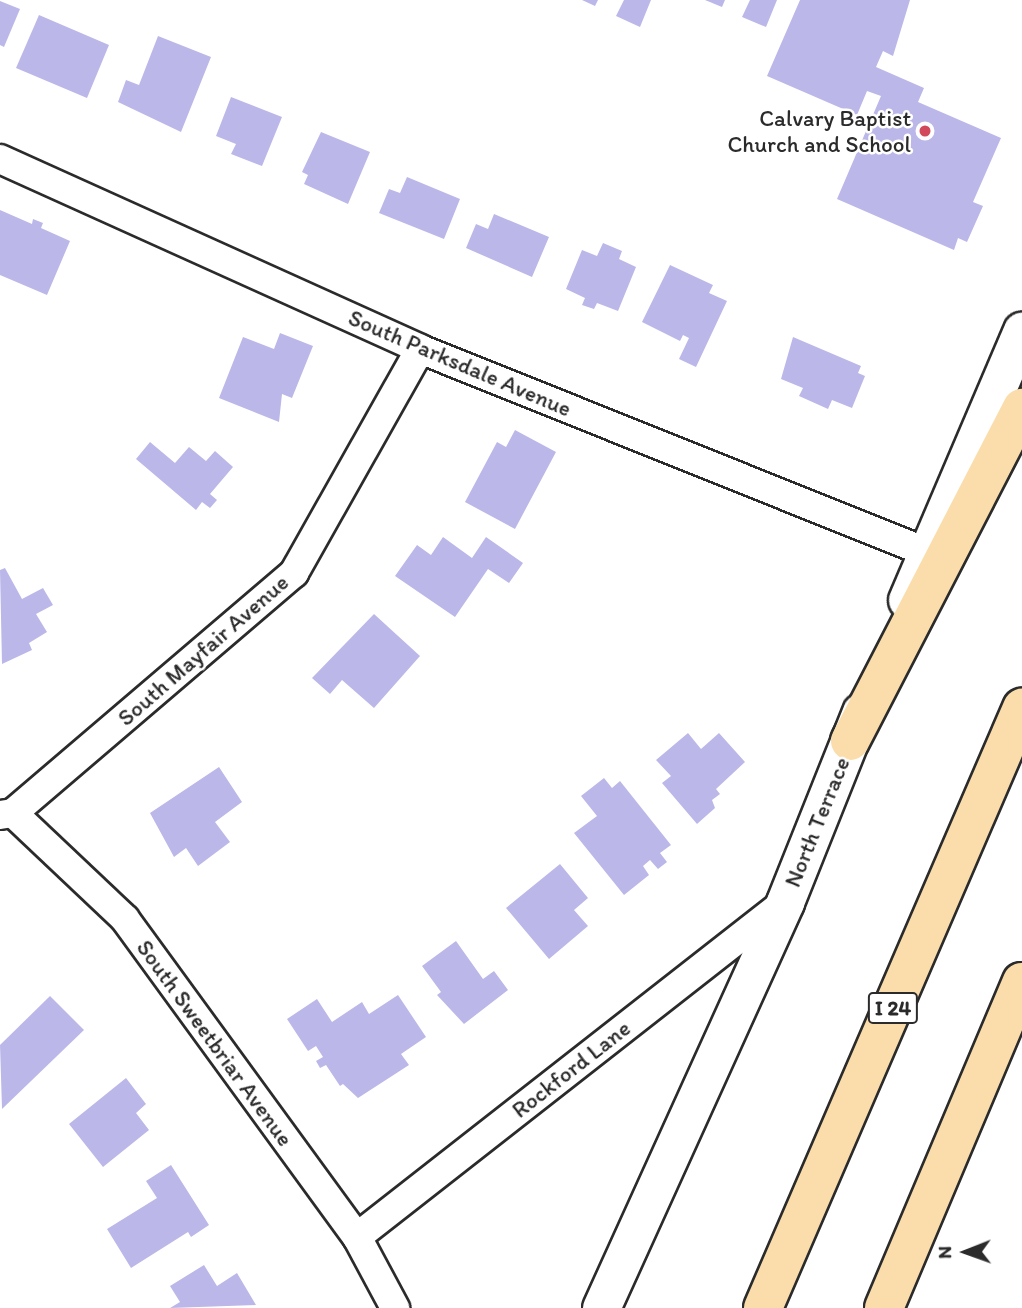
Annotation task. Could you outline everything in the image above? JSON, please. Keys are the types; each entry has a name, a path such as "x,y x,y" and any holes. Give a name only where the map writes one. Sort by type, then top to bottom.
{"highway":[{"path":"850,741 1022,408"},
{"name":"I 24","path":"763,1308 1022,708"},
{"path":"884,1308 1022,982"}],"street":[{"name":"South Parksdale Avenue","path":"0,159 420,349 926,552"},
{"name":"North Terrace","path":"601,1308 785,902 926,552 1022,330"},
{"name":"South Mayfair Avenue","path":"7,814 294,573 420,349"},
{"name":"South Sweetbriar Avenue","path":"7,814 125,919 357,1237 395,1308"},
{"name":"Rockford Lane","path":"357,1237 785,902"}],"building":[{"path":"582,0 598,0 595,6"},
{"path":"624,0 651,0 640,27 616,16"},
{"path":"705,0 725,0 722,7"},
{"path":"750,0 777,0 766,27 742,17"},
{"name":"Calvary Baptist Church and School","path":"800,0 910,0 893,56 883,51 876,67 924,88 918,102 1001,138 973,202 983,206 967,242 958,238 954,250 837,199 881,96 867,91 857,115 767,76"},
{"path":"0,1 20,9 4,47 0,45"},
{"path":"39,15 109,45 87,98 16,68"},
{"path":"158,36 211,57 181,132 118,102 126,80 139,85"},
{"path":"231,97 282,117 262,166 231,154 236,144 216,136"},
{"path":"321,132 370,152 348,204 304,184 308,175 302,172"},
{"path":"407,177 460,199 444,239 379,213 389,189 400,193"},
{"path":"0,210 32,224 33,219 43,223 41,228 70,241 47,295 0,275"},
{"path":"494,214 549,237 532,277 466,248 476,224 488,229"},
{"path":"603,243 622,251 619,259 636,267 618,311 597,303 594,309 582,305 585,298 566,289 582,250 597,256"},
{"path":"670,265 713,285 709,293 727,301 696,367 679,359 689,338 683,335 680,341 642,322"},
{"path":"280,333 313,346 292,398 282,394 279,422 219,398 243,337 274,349"},
{"path":"793,337 861,366 858,373 865,376 852,408 832,400 828,409 799,396 803,388 781,379"},
{"path":"515,430 556,452 515,529 465,502 497,442 506,447"},
{"path":"150,442 175,463 189,447 206,461 215,451 233,467 210,494 217,500 210,508 202,502 196,510 136,459"},
{"path":"443,537 472,558 486,537 523,563 509,583 488,569 455,617 395,576 417,545 431,555"},
{"path":"5,568 22,599 43,588 53,605 36,614 47,632 29,643 32,650 2,664 0,570"},
{"path":"374,614 420,656 374,708 342,680 330,694 312,678"},
{"path":"688,733 701,749 719,733 745,762 716,789 720,794 712,800 715,808 697,824 662,783 671,776 656,760"},
{"path":"219,767 242,802 215,822 230,842 198,866 186,848 174,857 150,813"},
{"path":"604,778 612,788 620,781 671,845 660,853 667,862 658,869 650,860 643,866 649,875 624,895 574,833 597,816 581,796"},
{"path":"560,864 588,898 574,910 588,926 549,959 506,908"},
{"path":"456,941 483,979 494,971 508,990 464,1024 437,995 441,992 422,966"},
{"path":"398,995 426,1037 401,1054 409,1065 358,1098 343,1084 340,1086 326,1065 320,1068 316,1061 323,1057 316,1046 308,1051 287,1019 317,999 332,1022 362,1002 369,1014"},
{"path":"50,996 84,1030 2,1109 0,1045"},
{"path":"126,1078 146,1104 136,1113 149,1130 103,1167 69,1124"},
{"path":"171,1165 209,1225 191,1237 188,1232 131,1268 107,1229 157,1198 146,1181"},
{"path":"204,1265 217,1286 237,1273 256,1305 170,1308 180,1302 170,1286"}],"place":[{"name":"Calvary Baptist Church and School","path":"925,131"}]}
